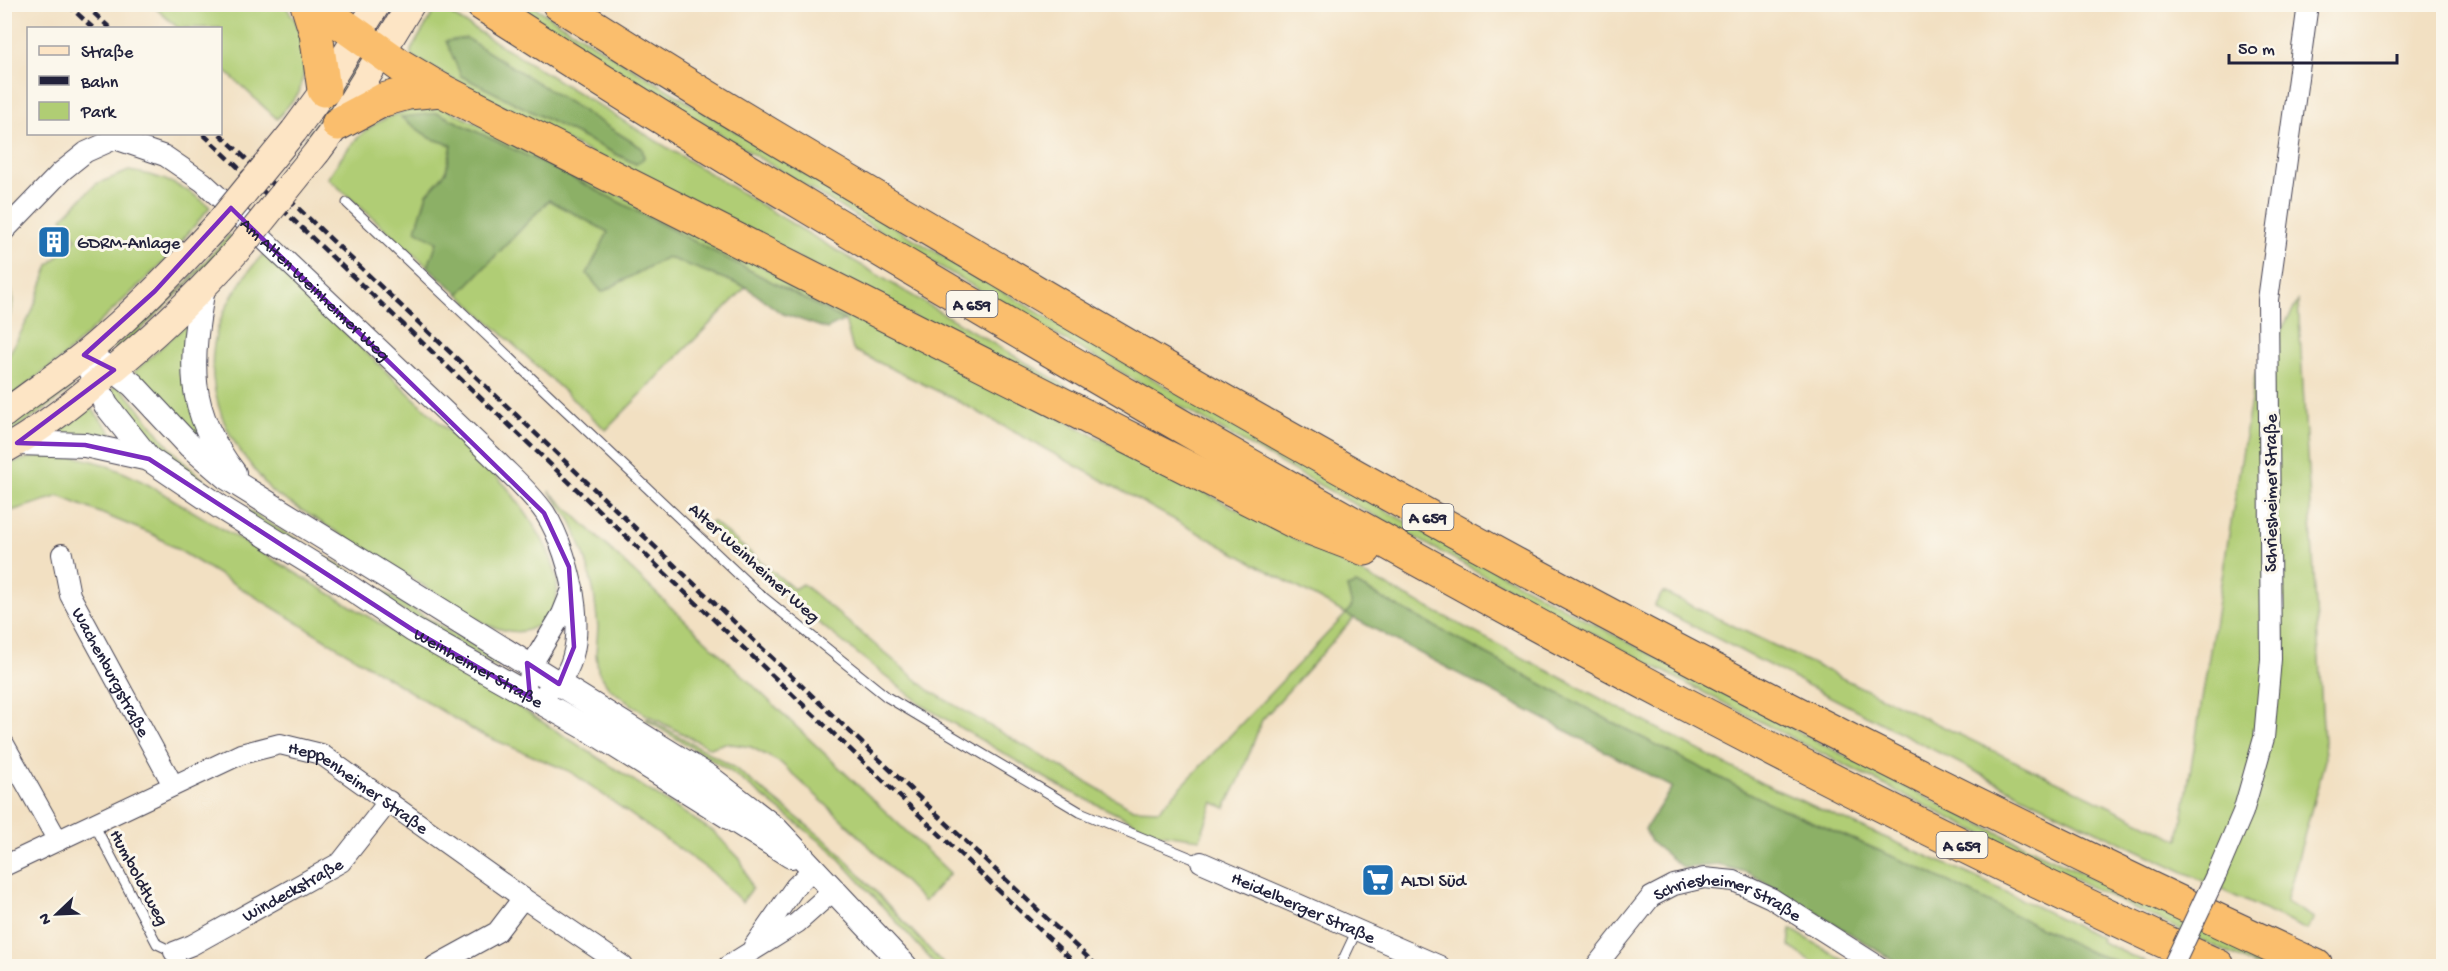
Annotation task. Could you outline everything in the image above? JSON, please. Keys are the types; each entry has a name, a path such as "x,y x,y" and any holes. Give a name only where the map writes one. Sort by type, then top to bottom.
{"highway":[{"path":"307,4 316,33 324,90"},
{"path":"314,4 370,45 441,90 1297,523 1470,589"},
{"name":"A 659","path":"482,4 771,184 1049,349 1470,589 1708,717 1921,825 2218,966"},
{"name":"A 659","path":"559,4 794,149 1070,312 1256,421 1486,549 1906,769 2316,966"},
{"path":"338,124 383,100 408,93 441,90"}],"main road":[{"path":"11,446 104,377 159,330 203,288 242,244 338,124 370,45 377,4"},
{"path":"4,414 84,355 155,291 219,223 324,90 410,7"}],"street":[{"name":"Schriesheimer Straße","path":"2173,966 2243,812 2265,727 2271,659 2268,300 2308,4"},
{"name":"Am Alten Weinheimer Weg","path":"4,231 61,172 86,152 115,139 141,146 174,161 203,182 529,493 554,529 563,549 573,588 576,618 574,646 560,684"},
{"name":"Weinheimer Straße","path":"203,288 194,343 194,383 198,404 215,446 248,492"},
{"name":"Weinheimer Straße","path":"84,355 104,377 119,424 149,459 413,630 611,743 812,870"},
{"name":"Weinheimer Straße","path":"104,377 134,385 210,464 248,492 709,777 745,803 775,828 812,870 834,890 905,966"},
{"name":"Weinheimer Straße","path":"11,446 85,445 149,459"},
{"name":"Wachenburgstraße","path":"62,554 70,595 173,785"},
{"path":"560,684 549,691 530,697 531,666 562,614 573,588"},
{"path":"4,744 58,841"},
{"name":"Heppenheimer Straße","path":"4,866 241,754 280,744 321,754 623,966"},
{"name":"Windeckstraße","path":"179,959 192,945 341,862 389,801"},
{"name":"Heidelberger Straße","path":"1201,862 1440,966"},
{"path":"748,955 795,887 812,870"},
{"name":"Schriesheimer Straße","path":"1596,966 1651,897 1674,885 1704,878 1734,881 1771,898 1878,966"},
{"path":"728,966 797,923 834,890"},
{"path":"435,966 497,932 523,898"}],"lane":[{"name":"Alter Weinheimer Weg","path":"347,203 757,592 887,697 1080,812 1201,862"},
{"name":"Humboldtweg","path":"94,824 157,944 179,959"},
{"path":"1340,966 1357,930"}],"highlighted area":[{"path":"231,208 544,513 569,567 574,647 559,684 527,663 530,697 413,630 149,459 85,445 17,443 114,370 84,355 155,291"}],"green space":[{"path":"152,5 285,5 295,20 304,41 305,68 299,93 277,119 222,68 222,27 177,27"},
{"path":"512,5 531,5 935,252 1208,411 1485,565 1750,707 1919,794 2279,966 2256,966 2031,858 1809,747 1369,512 937,265"},
{"path":"436,8 442,12 444,10 807,232 1173,448 522,118 411,56 411,50","holes":["466,39 642,148 644,157 636,164 461,76"]},
{"path":"466,38 642,148 644,158 636,164 461,76 446,41"},
{"path":"361,57 364,59 308,142 305,140"},
{"path":"437,104 857,314 1379,582 1763,784 1975,877 2153,966 2131,966 2092,953 1926,871 1767,802 1612,722 1356,584 1347,587 1352,606 1346,614 956,400 853,350 845,320 569,176 438,113 402,118 430,138 452,145 445,174 427,194 416,230 437,242 428,267 328,178 361,134 372,126 399,113"},
{"path":"438,113 569,176 845,320 827,329 781,313 746,287 667,257 602,292 587,274 608,232 549,200 459,294 428,267 437,242 416,230 427,194 446,172 452,145 430,138 401,117"},
{"path":"129,171 151,175 172,183 192,193 210,207 166,260 62,358 5,401 5,362 32,312 49,265 76,239 62,218 96,184"},
{"path":"549,200 608,232 587,274 602,292 667,257 746,287 606,430 459,294"},
{"path":"229,235 232,238 209,263 118,352 114,348 184,285"},
{"path":"263,254 506,486 516,499 538,533 555,571 557,589 554,606 543,621 530,629 516,632 487,625 272,492 245,457 232,439 223,419 216,395 213,351 224,311"},
{"path":"5,279 9,285 12,303 5,328"},
{"path":"2298,301 2325,760 2286,902 2314,918 2307,930 2029,799 1654,606 1663,592 2179,840 2255,375"},
{"path":"188,323 203,442 134,372"},
{"path":"72,383 72,388 5,436 4,430 59,388"},
{"path":"117,384 178,457 219,492 499,661 496,667 255,522 174,465 136,427 112,398 112,389"},
{"path":"91,408 122,445 59,433"},
{"path":"59,454 105,465 149,485 516,705 714,832 741,860 752,889 742,902 713,873 571,772 478,733 154,535 59,496 5,513 5,465 28,458"},
{"path":"549,491 950,873 924,902 852,829 781,763 751,747 725,743 710,748 645,714 609,688 598,671 596,654 598,627 594,593 586,560 571,520"},
{"path":"712,521 794,589 802,584 930,691 1133,809 1159,810 1346,614 1354,618 1262,720 1240,778 1225,808 1213,802 1200,839 1156,833 1059,786 925,707 796,605 706,526"},
{"path":"1356,584 1612,722 1767,802 1926,871 2092,953 2131,966 1902,966 1749,873 1718,865 1683,868 1651,842 1645,829 1672,787 1346,614 1352,606 1347,587"},
{"path":"647,718 732,766 833,846 945,966 937,966 830,849 730,771 646,720"},
{"path":"1791,929 1853,966 1817,966 1789,946"}],"railway":[{"path":"67,4 92,27"},
{"path":"84,4 109,27"},
{"path":"204,135 1078,966"},
{"path":"221,135 1097,966"}],"place":[{"name":"GDRM-Anlage","path":"54,242"},
{"name":"ALDI Süd","path":"1378,880"}]}
